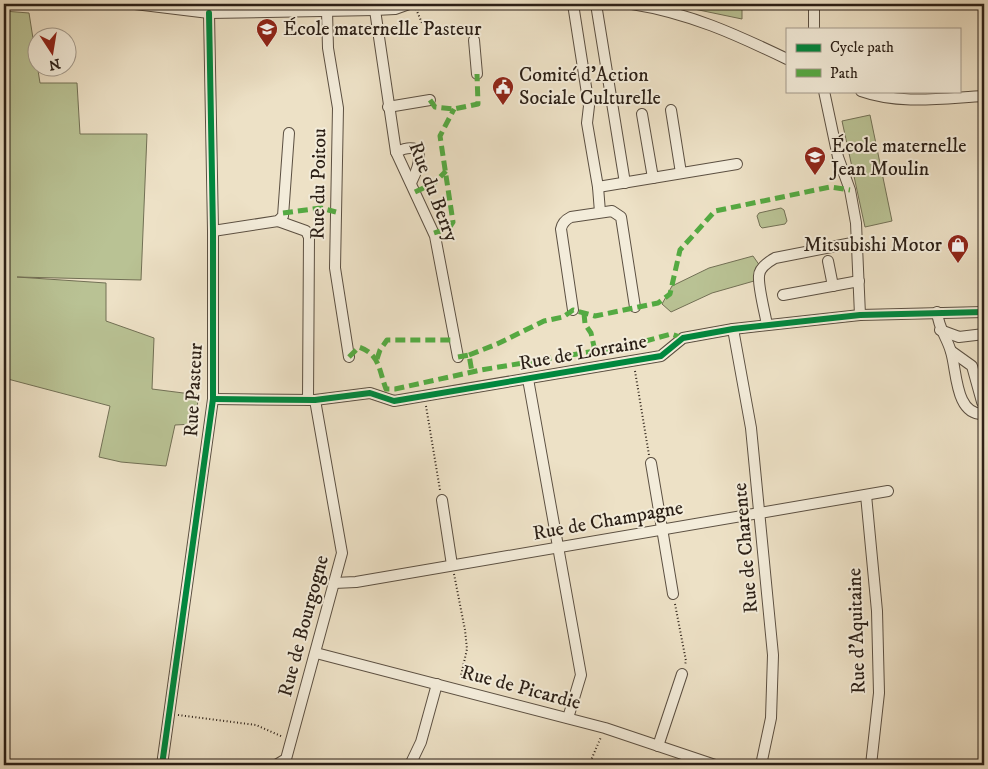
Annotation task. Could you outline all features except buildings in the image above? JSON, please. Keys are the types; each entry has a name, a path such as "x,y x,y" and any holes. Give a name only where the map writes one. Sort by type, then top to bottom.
{"street":[{"path":"135,4 192,7 209,13 331,8 375,10 395,9 409,4"},
{"path":"573,4 589,106 587,123 598,187 600,212"},
{"path":"596,4 625,183"},
{"path":"632,4 693,18 716,26 786,60"},
{"path":"814,4 814,28"},
{"name":"Rue du Poitou","path":"331,8 328,48 338,108 335,268 349,357"},
{"name":"Rue du Berry","path":"375,10 396,152 435,236 458,357"},
{"name":"Rue Pasteur","path":"162,765 213,399 213,231 209,13"},
{"path":"474,40 478,74"},
{"path":"824,92 838,157 850,190 856,223 860,315"},
{"path":"865,92 883,97 908,100 984,96"},
{"path":"388,107 430,100"},
{"path":"671,110 681,173"},
{"path":"642,114 653,178"},
{"path":"213,231 278,221 283,216 290,133"},
{"path":"396,152 410,148 418,152 420,156 418,167 411,183"},
{"path":"598,187 737,164"},
{"path":"573,310 561,229 562,224 571,217 612,211 621,217 635,308"},
{"name":"Rue de Bourgogne","path":"276,765 286,759 292,741 342,553 311,400 310,237 306,231 278,221"},
{"path":"767,325 759,276 763,267 775,258 857,242"},
{"path":"828,260 833,286"},
{"path":"783,295 858,281"},
{"path":"937,312 940,330 951,351 959,393 966,406 978,414 984,414"},
{"name":"Rue de Lorraine","path":"213,399 311,400 370,393 394,401 661,356 683,338 733,329 860,315 984,312"},
{"name":"Rue de Charente","path":"733,329 751,428 761,513 773,655 771,718 761,765"},
{"path":"940,330 959,337 984,334"},
{"path":"951,351 954,341 959,337"},
{"path":"951,351 972,366 984,405"},
{"path":"528,379 581,675 568,718"},
{"path":"651,463 673,594"},
{"name":"Rue de Champagne","path":"334,583 356,582 888,491"},
{"name":"Rue d'Aquitaine","path":"866,495 878,620 879,693 871,765"},
{"path":"442,500 452,565"},
{"name":"Rue de Picardie","path":"316,652 605,728 716,765"},
{"path":"658,746 682,674"},
{"path":"410,765 421,742 437,684"}],"path":[{"path":"413,4 422,23"},
{"path":"633,361 651,463"},
{"path":"424,396 442,500"},
{"path":"452,565 466,630 468,649 457,689"},
{"path":"673,594 686,660 682,674"},
{"path":"169,713 256,725 292,741"},
{"path":"589,765 605,728"}],"green space":[{"path":"670,4 742,4 742,19"},
{"path":"4,11 29,13 31,28 28,28 28,78 39,78 40,83 77,83 80,134 147,134 141,280 17,277 106,283 106,321 154,338 152,389 199,395 194,424 175,425 166,466 121,462 99,457 110,406 4,378"},
{"path":"870,115 892,221 865,227 842,121"},
{"path":"781,208 784,210 787,221 785,224 762,228 760,226 757,216 759,213"},
{"path":"753,256 760,266 754,281 712,293 671,312 662,304 672,286 709,268"}],"marked path":[{"path":"430,100 435,107 454,109 478,104 477,74"},
{"path":"434,233 449,228 453,222 440,136 454,109"},
{"path":"415,192 434,183 446,171"},
{"path":"469,355 497,344 544,321 563,317 573,310 595,316 658,303 670,294 680,250 715,211 830,187 850,190"},
{"path":"283,213 321,208 336,212"},
{"path":"584,313 585,324 591,333 595,351"},
{"path":"349,357 359,347 366,350 378,364 386,389 395,389 481,370 631,345 671,334 683,338"},
{"path":"377,359 380,350 387,340 455,340"},
{"path":"458,357 469,355 472,372"}],"cycle path":[{"path":"162,765 213,399 213,231 209,13"},
{"path":"213,399 315,400 370,393 394,401 661,356 683,338 733,329 860,315 984,312"}],"place":[{"name":"École maternelle Pasteur","path":"267,48"},
{"name":"Comité d’Action Sociale Culturelle","path":"503,106"},
{"name":"École maternelle Jean Moulin","path":"815,176"},
{"name":"Mitsubishi Motor","path":"958,264"}]}
